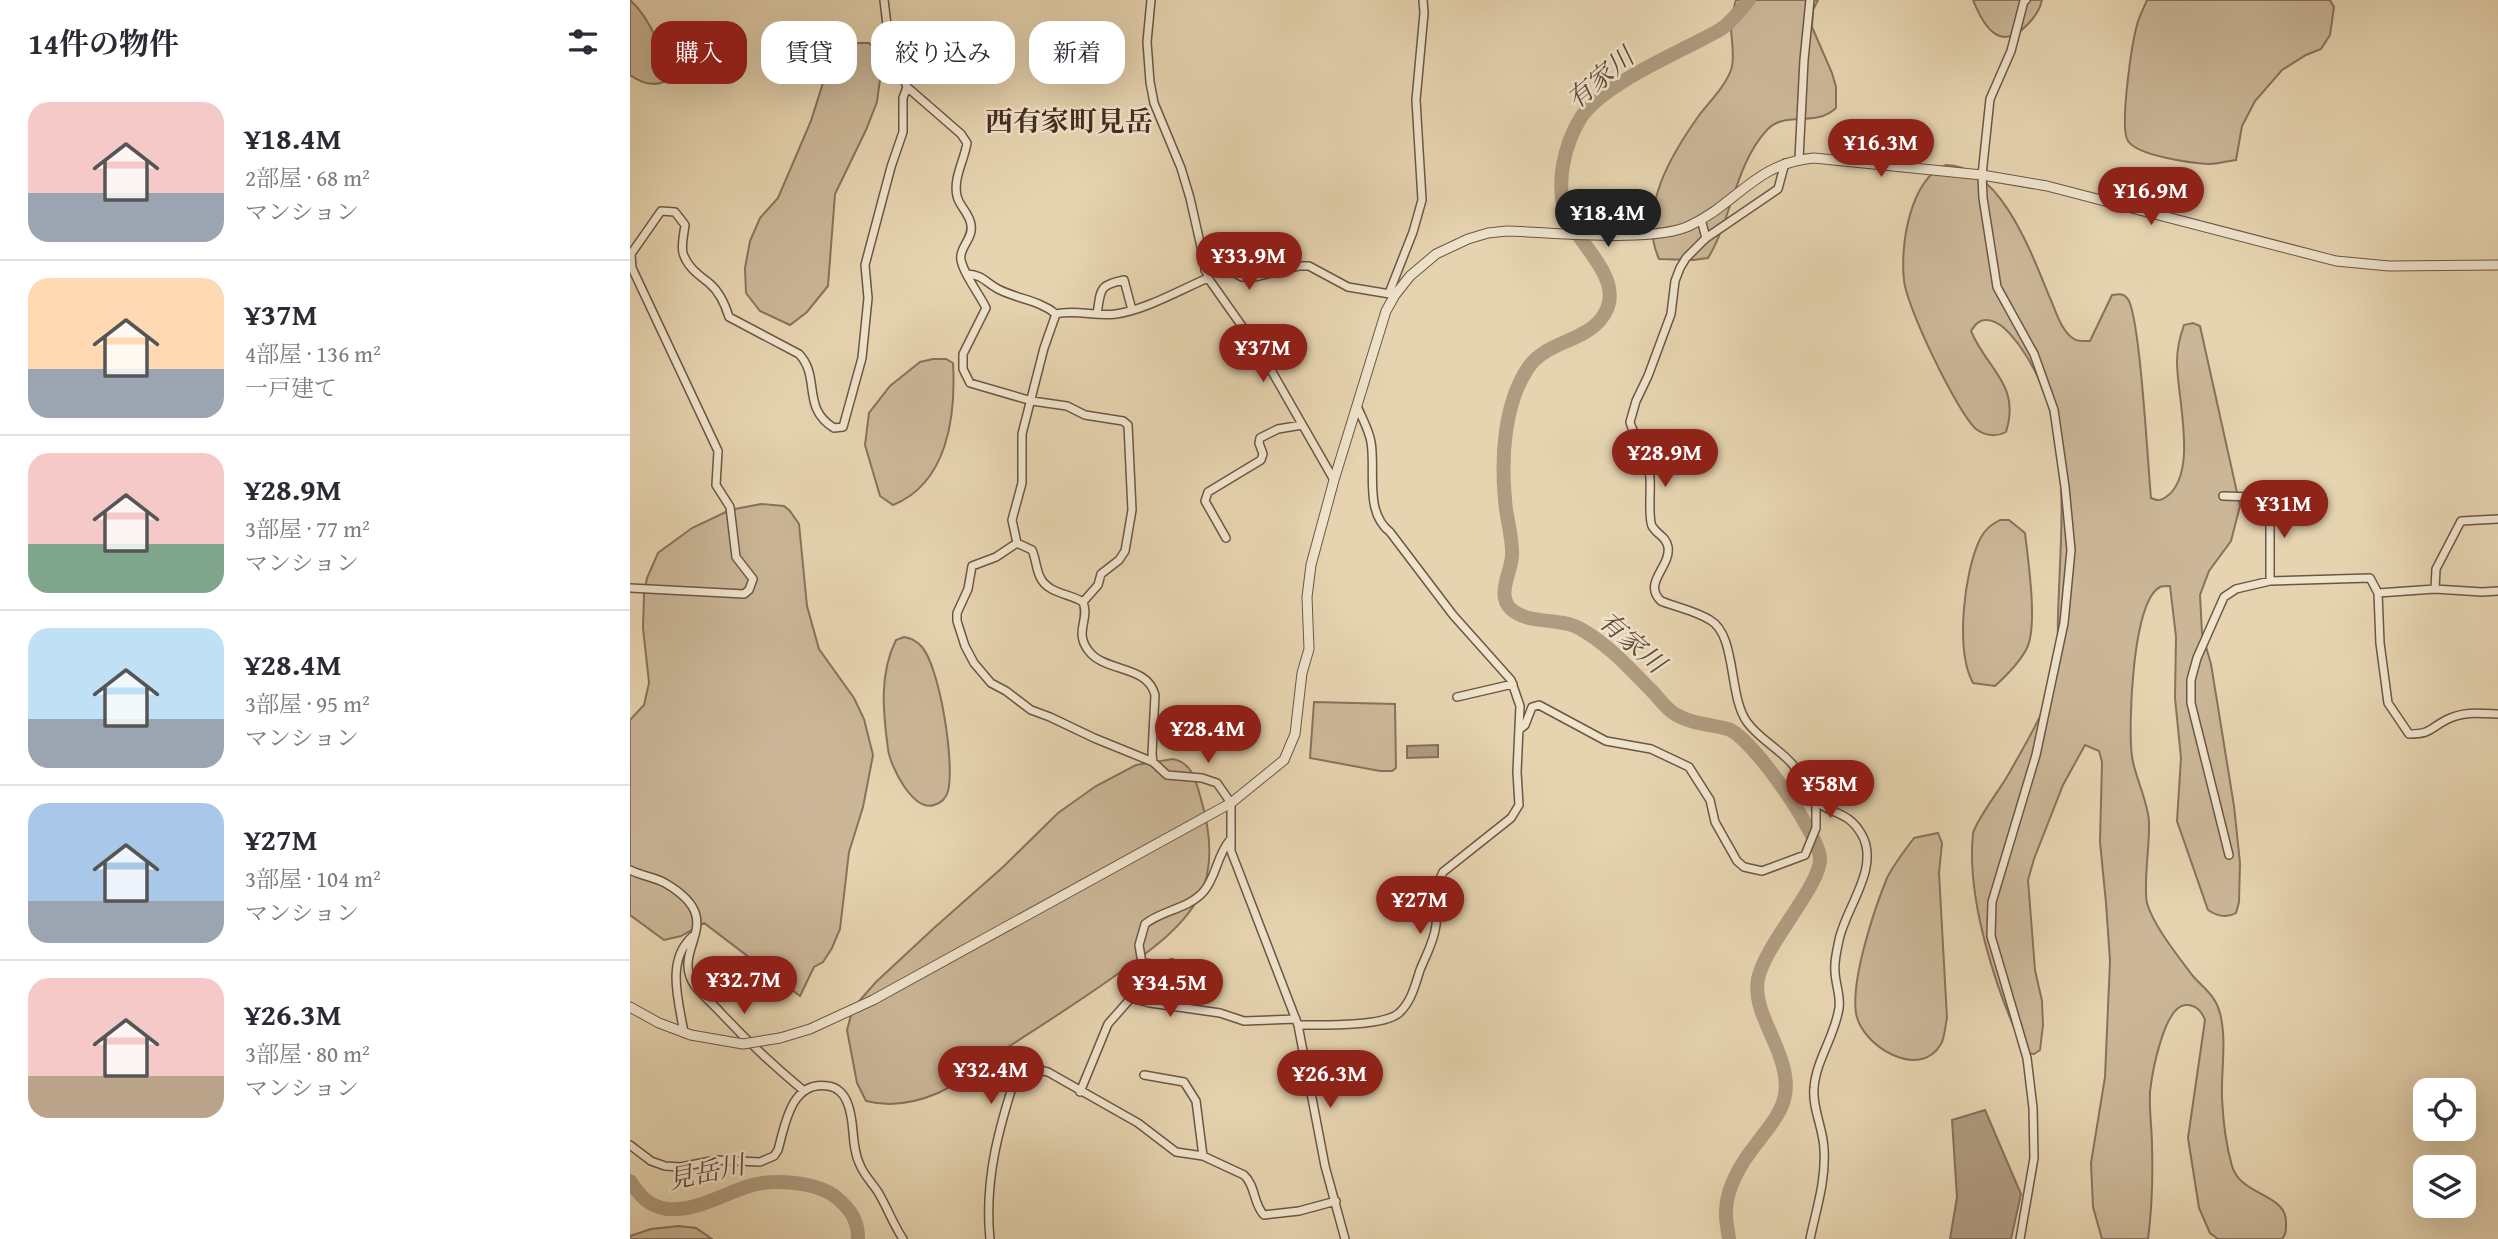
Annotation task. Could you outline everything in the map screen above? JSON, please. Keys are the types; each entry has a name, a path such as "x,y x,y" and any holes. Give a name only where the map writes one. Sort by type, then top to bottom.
{"street":[{"path":"884,0 888,42 906,87 961,134 967,143 957,179 957,197 971,222 971,230 960,256 986,308 963,354 963,369 970,383 1032,401 1067,406 1085,415 1123,421 1128,425 1132,510 1125,551 1119,560 1101,574 1096,589 1083,602"},
{"path":"1151,0 1147,16 1147,42 1154,103 1191,198 1206,274 1263,356 1334,480"},
{"path":"630,1007 659,1023 688,1034 743,1044 780,1038 810,1029 873,1000 1231,803 1275,769 1291,747 1295,734 1302,673 1309,649 1308,581 1334,480 1422,200 1416,100 1423,0"},
{"path":"1800,159 1804,60 1810,0"},
{"path":"2020,1239 2034,1158 2033,1108 2027,1058 1991,936 1992,902 2036,755 2064,623 2071,550 2054,410 2034,354 1997,287 1983,198 1982,175 1990,99 2011,51 2026,0"},
{"path":"630,588 744,594 750,590 753,579 736,557 730,507 716,485 718,451 632,268 631,254 661,211 675,212 685,225 682,253 695,274 710,284 719,295 729,317 800,354 808,363 813,406 825,423 834,428 843,427 862,358 868,298 865,265 903,132 903,98 906,87"},
{"path":"1392,294 1421,265 1449,246 1488,233 1633,234 1671,231 1701,219 1761,174 1800,159 1829,158 1982,175 2047,186 2313,256 2361,264 2498,265"},
{"path":"1785,163 1778,189 1706,238 1680,268 1675,281 1671,314 1630,422 1646,457 1651,490 1650,523 1664,536 1667,545 1667,562 1655,579 1654,592 1661,601 1710,620 1719,627 1726,644 1736,695 1746,721 1795,767 1816,801 1842,813 1854,824 1863,836 1867,849 1865,873 1842,925 1834,967 1840,1003 1836,1021 1816,1072 1813,1091 1824,1147 1824,1173 1810,1239"},
{"path":"1701,219 1706,238"},
{"path":"1056,314 1113,314 1132,310 1206,274 1227,269 1242,277 1251,278 1309,266 1348,287 1392,294"},
{"path":"967,274 978,275 998,289 1045,305 1056,314"},
{"path":"1097,314 1101,290 1107,283 1124,281 1132,310"},
{"path":"1017,543 1012,520 1022,483 1022,434 1044,348 1056,314"},
{"path":"1131,998 1220,1013 1244,1021 1337,1025 1394,1016 1411,997 1433,942 1437,885 1443,872 1517,812 1520,706 1513,684 1453,615 1390,532 1379,522 1374,502 1370,438 1357,406"},
{"path":"1226,538 1205,501 1208,492 1261,460 1263,454 1260,438 1278,429 1301,425"},
{"path":"2223,496 2291,498"},
{"path":"2270,499 2270,581"},
{"path":"2435,589 2436,569 2461,520 2498,519"},
{"path":"1017,543 1032,550 1044,584 1083,602"},
{"path":"1017,543 996,557 975,563 971,569 968,589 957,613 965,646 974,663 991,683 1031,710 1153,762 1167,775 1209,779 1217,783 1231,803 1229,841 1297,1022 1325,1166 1345,1239"},
{"path":"2229,855 2193,718 2191,680 2197,658 2224,597 2236,589 2270,581 2370,578 2378,593 2380,643 2388,703 2409,734 2426,734 2447,719 2468,712 2498,714"},
{"path":"2378,593 2435,589 2482,592 2498,590"},
{"path":"1083,602 1085,614 1081,638 1091,654 1143,677 1154,688 1153,762"},
{"path":"1457,697 1513,684"},
{"path":"1520,729 1532,707 1539,705 1606,741 1651,749 1681,761 1689,766 1700,781 1710,800 1715,822 1737,861 1744,867 1762,871 1799,858 1808,849 1814,835 1816,801"},
{"path":"1080,1091 1108,1024 1131,998 1142,963 1139,945 1145,924 1202,894 1211,881 1229,841"},
{"path":"630,870 667,884 690,901 698,919 689,967 695,985 759,1053 804,1091"},
{"path":"688,1034 676,983 681,949 693,936"},
{"path":"1142,963 1165,968 1172,964 1179,966"},
{"path":"990,1239 989,1191 992,1157 1017,1072 1025,1067 1048,1072 1138,1123 1176,1152 1203,1156 1244,1175 1249,1180 1259,1210 1264,1215 1299,1212 1336,1201"},
{"path":"1144,1075 1184,1082 1196,1101 1203,1156"},
{"path":"630,1145 651,1161 665,1166 681,1167 716,1160 768,1160 778,1150 790,1107 804,1091 813,1086 834,1087 842,1093 850,1113 853,1144 860,1166 903,1239"}],"shaded area":[{"path":"630,0 651,30 651,84 630,75"},
{"path":"1736,0 1818,0 1813,10 1812,27 1832,73 1836,87 1836,108 1819,117 1782,121 1767,130 1748,159 1708,258 1659,259 1653,240 1655,202 1669,164 1679,146 1731,70 1731,21"},
{"path":"1973,0 2042,0 2037,13 2028,24 2010,36 2002,37 1988,28"},
{"path":"2147,0 2330,0 2334,7 2330,35 2321,49 2282,70 2255,101 2242,126 2236,160 2209,164 2153,155 2128,141 2125,120 2130,66 2137,25"},
{"path":"857,43 869,43 871,84 879,84 877,102 835,194 828,286 807,312 790,325 760,311 746,293 745,268 750,241 760,218 778,198 811,121 823,84 857,84"},
{"path":"1946,165 1966,169 1983,180 1998,196 2024,237 2062,326 2074,339 2090,341 2112,295 2118,294 2127,298 2136,330 2151,498 2155,500 2166,497 2176,486 2182,471 2184,434 2178,353 2184,325 2193,323 2200,326 2240,506 2231,541 2209,571 2200,595 2202,633 2211,664 2234,806 2240,863 2239,902 2236,913 2222,916 2208,910 2177,821 2181,758 2175,698 2176,637 2170,586 2160,587 2151,597 2143,616 2134,666 2132,757 2148,816 2147,903 2167,940 2218,1006 2223,1034 2223,1115 2232,1166 2245,1184 2280,1206 2285,1214 2286,1224 2282,1239 2218,1239 2210,1233 2199,1208 2188,1138 2205,1020 2198,1009 2185,1005 2171,1017 2165,1028 2151,1083 2152,1181 2148,1239 2102,1239 2093,1207 2091,1163 2105,1077 2110,961 2100,842 2102,762 2099,751 2085,745 2063,785 2028,880 2035,970 2042,1001 2043,1025 2040,1050 2034,1054 2026,1053 1995,975 1979,917 1974,887 1973,834 2032,731 2055,678 2058,652 2061,476 2049,408 2037,375 2009,333 1997,323 1987,320 1979,321 1971,331 2006,389 2009,401 2006,432 1991,435 1976,429 1957,402 1913,312 1904,280 1906,232 1916,198 1924,184"},
{"path":"946,359 953,363 953,404 945,445 926,481 911,495 893,505 880,496 865,445 869,413 890,386 920,362"},
{"path":"761,504 784,506 799,524 807,606 819,649 854,698 864,719 873,755 863,807 849,852 840,929 832,948 823,962 814,967 800,996 704,923 681,936 664,940 630,915 630,720 644,705 649,683 643,628 647,578 658,553 692,528 730,510"},
{"path":"2000,520 2009,520 2025,533 2032,624 2027,648 1995,686 1973,683 1967,669 1963,632 1966,590 1974,553 1984,533"},
{"path":"904,637 918,643 929,658 940,695 948,739 948,791 941,802 934,805 918,802 911,795 893,766 888,749 884,707 887,666 896,640"},
{"path":"1314,702 1395,704 1396,768 1392,771 1380,771 1310,758"},
{"path":"1438,745 1438,757 1407,758 1407,746"},
{"path":"1173,759 1185,765 1195,780 1207,823 1207,873 1192,909 1164,939 1141,957 945,1089 902,1103 866,1101 857,1083 847,1030 853,1008 876,982 1003,867 1058,813 1096,786 1136,765"},
{"path":"1938,833 1942,843 1939,873 1947,1018 1941,1044 1932,1055 1920,1059 1906,1059 1892,1055 1880,1047 1868,1037 1860,1025 1855,999 1857,982 1870,926 1890,873 1914,838"},
{"path":"1985,1110 2021,1194 2011,1239 1950,1239 1957,1197 1952,1120"},
{"path":"679,1226 696,1228 712,1239 630,1239 630,1236 651,1229"}],"waterway":[{"name":"有家川","path":"1729,1239 1726,1205 1731,1186 1745,1159 1778,1114 1785,1095 1783,1065 1760,1007 1758,979 1771,949 1812,883 1820,858 1808,828 1796,808 1767,767 1739,736 1728,729 1688,720 1672,712 1618,657 1579,628 1526,617 1511,609 1504,591 1512,549 1504,483 1504,449 1509,414 1528,368 1544,353 1593,327 1609,305 1610,291 1606,277 1571,224 1562,200 1563,164 1580,119 1606,93 1721,29 1749,0"},
{"name":"見岳川","path":"630,1181 645,1200 667,1209 688,1208 739,1189 770,1182 819,1188 837,1198 853,1216 858,1239"}],"district":[{"name":"西有家町見岳","path":"1069,121"}]}
